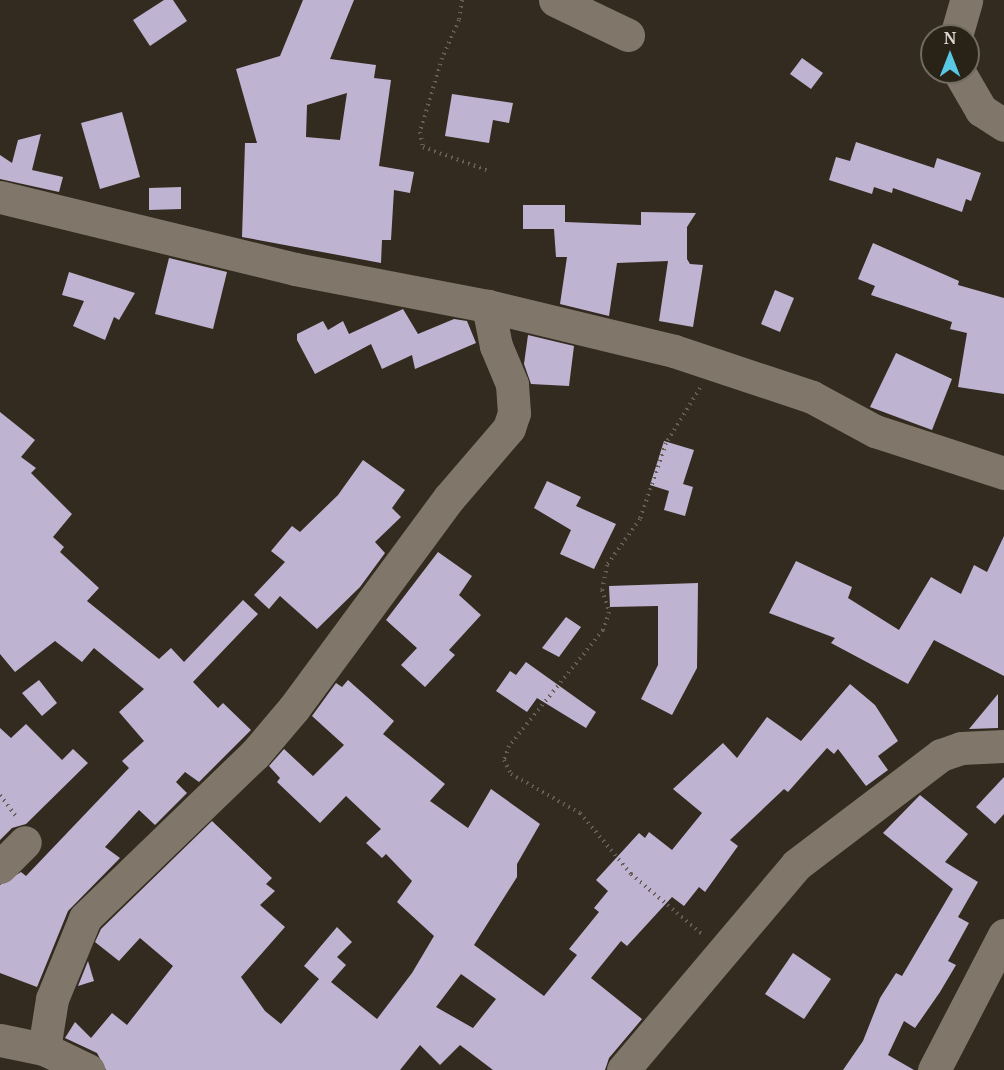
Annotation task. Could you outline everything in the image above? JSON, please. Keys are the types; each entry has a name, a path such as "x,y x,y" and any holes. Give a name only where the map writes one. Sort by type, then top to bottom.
{"street":[{"path":"555,0 628,35"},
{"path":"960,24 966,0"},
{"path":"966,84 981,110 1004,125"},
{"path":"0,197 296,269 488,306 719,366 812,397 875,431 1004,473"},
{"path":"44,1050 52,999 85,918 255,754 315,681 448,498 509,428 514,413 512,384 496,346 488,306"},
{"path":"623,1070 796,865 941,755 961,748 1004,746"},
{"path":"0,867 25,842"},
{"path":"934,1070 1004,935"},
{"path":"0,1040 44,1050 88,1070"}],"path":[{"path":"462,0 459,20 442,58 420,132 423,147 442,157 489,171"},
{"path":"719,366 689,401 666,443 640,519 607,565 602,590 609,612 603,630 509,746 504,760 511,774 580,813 631,874 722,951"}],"building":[{"path":"164,0 173,0 187,21 150,46 133,20"},
{"path":"303,0 354,0 330,59 376,65 374,78 391,80 379,166 414,172 410,193 394,190 391,240 382,240 381,263 242,237 245,143 257,143 236,69 280,56","holes":["347,93 340,140 306,137 307,105"]},
{"path":"802,58 823,73 811,89 790,74"},
{"path":"452,94 513,103 509,123 493,120 489,143 445,136"},
{"path":"122,112 140,177 100,189 81,123"},
{"path":"41,134 32,170 63,177 59,192 0,179 0,155 12,163 18,140"},
{"path":"856,142 934,168 937,158 981,173 971,201 966,199 962,212 893,188 892,193 874,187 872,194 829,180 836,157 850,161"},
{"path":"181,187 181,209 149,210 149,188"},
{"path":"523,205 565,205 565,222 641,225 641,212 696,213 687,227 687,259 690,264 703,265 693,327 659,321 668,261 617,263 609,316 560,304 567,257 556,257 554,229 523,229"},
{"path":"873,243 959,281 958,285 1004,298 1004,394 958,387 967,333 950,329 952,322 871,295 875,286 858,279"},
{"path":"169,258 227,272 213,329 155,314"},
{"path":"69,272 135,293 119,320 114,317 105,340 73,326 84,301 62,295"},
{"path":"775,290 794,298 780,332 761,324"},
{"path":"403,309 418,334 454,319 467,321 476,343 415,369 412,355 382,369 371,344 315,374 297,340 297,334 323,321 328,330 343,321 349,334"},
{"path":"528,335 574,346 569,386 531,384 524,364"},
{"path":"896,353 952,379 932,430 870,407"},
{"path":"0,412 35,440 21,457 36,468 31,473 72,514 53,537 64,547 60,552 99,588 87,601 159,659 171,648 184,662 243,600 258,614 193,682 218,708 223,703 251,730 199,782 185,772 176,782 187,793 155,825 139,810 105,847 120,858 68,911 37,987 0,973 0,885 21,872 26,876 129,768 122,761 144,741 119,712 144,689 94,648 82,662 55,641 15,672 0,654"},
{"path":"664,441 694,450 683,484 693,487 685,516 664,510 669,491 650,485"},
{"path":"363,460 405,490 392,508 401,517 375,542 385,553 360,587 317,629 280,596 269,609 254,595 285,562 271,551 292,526 300,532 338,495"},
{"path":"547,481 581,497 576,506 616,524 594,569 560,554 571,530 534,508"},
{"path":"1004,536 1004,676 934,640 908,684 831,643 835,638 769,613 796,561 852,587 848,598 899,630 931,577 961,594 974,565 987,572"},
{"path":"438,552 472,576 459,595 481,615 449,650 455,655 425,687 401,665 417,648 386,620"},
{"path":"698,583 697,668 672,715 641,699 658,665 658,606 610,607 609,586"},
{"path":"566,617 581,627 559,657 542,648"},
{"path":"526,662 596,712 586,728 537,698 527,712 496,691 510,671 516,675"},
{"path":"39,680 57,703 42,716 22,693"},
{"path":"348,680 394,721 383,734 445,784 430,801 468,828 491,789 540,824 517,864 517,877 474,945 544,996 577,955 569,949 599,912 594,908 608,891 596,880 639,833 645,838 649,832 672,850 702,813 673,789 723,743 737,758 767,717 801,741 850,684 875,705 898,741 878,756 888,770 866,786 838,749 834,754 827,748 788,792 784,789 730,840 738,846 705,892 699,887 684,906 672,897 627,946 621,941 591,978 642,1019 609,1058 605,1070 493,1070 460,1045 440,1065 420,1045 400,1070 106,1070 97,1053 65,1038 75,1022 91,1038 112,1013 127,1025 173,966 140,938 119,961 95,942 101,929 212,821 272,878 266,884 275,891 260,905 285,927 241,977 265,1011 281,1024 319,979 304,966 337,927 352,942 337,957 346,965 331,982 377,1019 412,973 434,936 397,902 412,881 386,854 382,858 366,843 381,829 346,796 320,823 277,782 280,778 269,766 284,749 313,776 344,745 312,716 336,683 342,687","holes":["461,974 496,999 473,1028 436,1007"]},
{"path":"998,694 998,728 969,729"},
{"path":"26,724 62,760 73,749 88,763 26,824 12,828 0,840 0,728 11,738"},
{"path":"1004,777 1004,814 995,824 976,807"},
{"path":"920,795 968,834 945,862 978,882 958,917 969,923 948,961 956,965 940,992 915,1028 904,1021 888,1055 914,1070 843,1070 863,1041 880,998 896,973 902,976 953,889 883,833"},
{"path":"793,953 831,979 804,1019 765,994"},
{"path":"88,961 94,981 78,986"}]}
